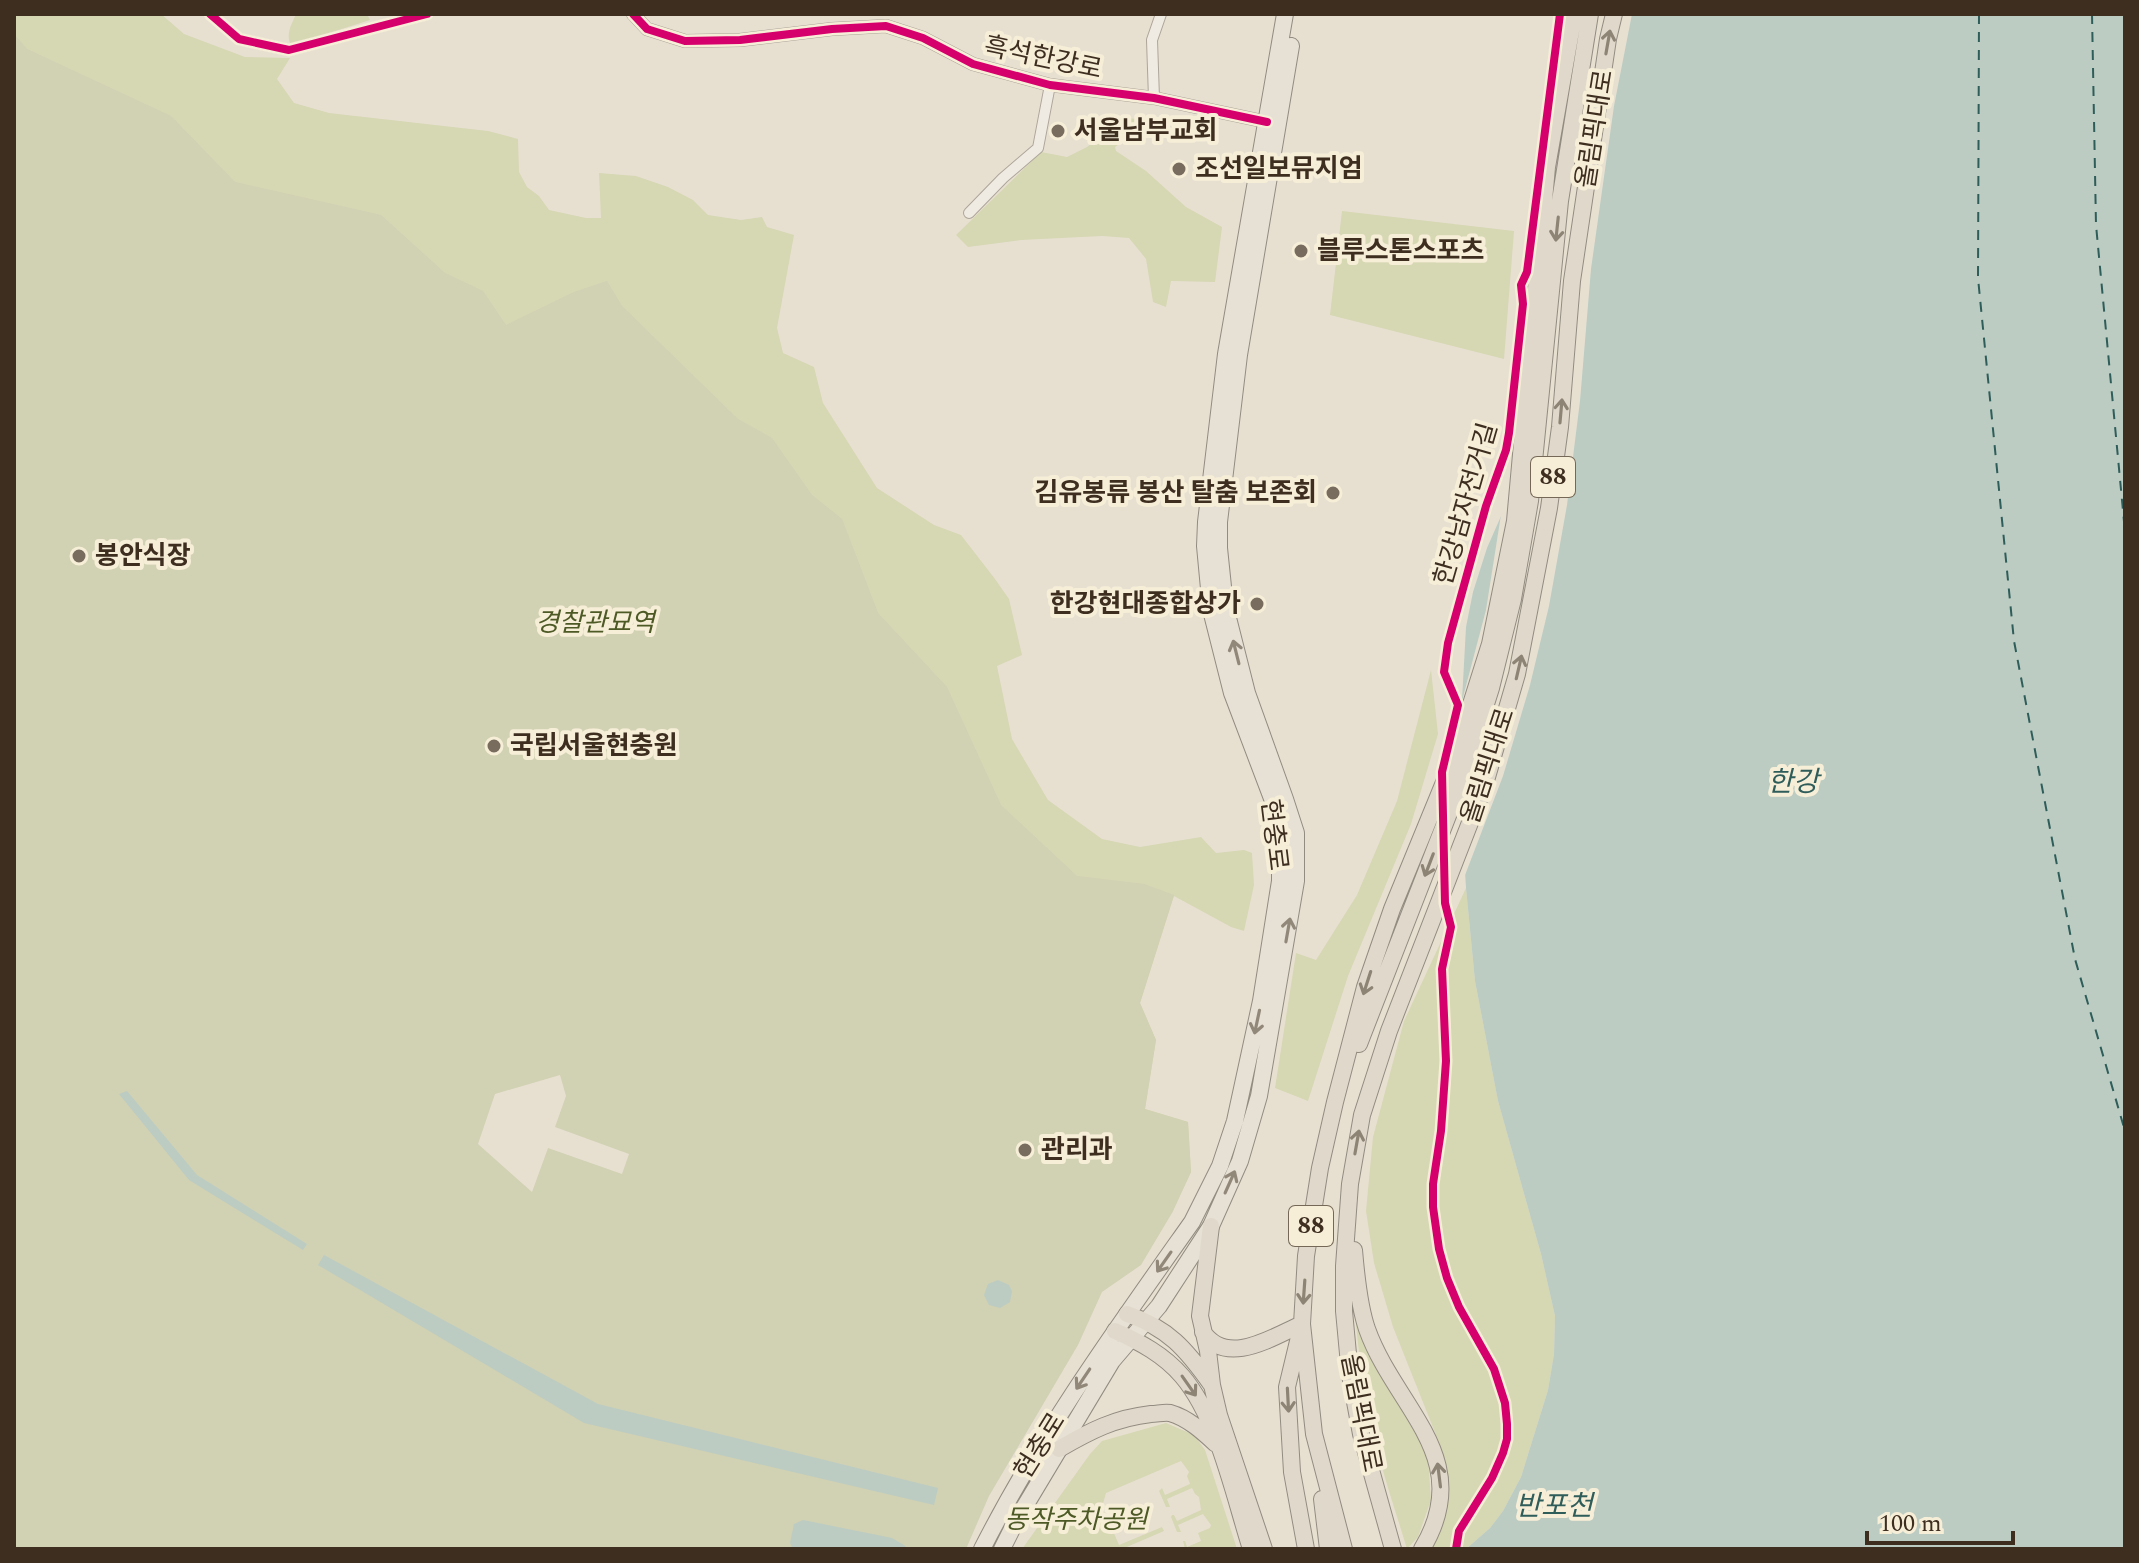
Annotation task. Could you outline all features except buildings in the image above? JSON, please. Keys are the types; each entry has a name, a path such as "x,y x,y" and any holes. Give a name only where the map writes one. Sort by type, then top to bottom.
{"highway":[{"name":"올림픽대로","path":"1328,1549 1302,1324 1306,1256 1320,1168 1365,987 1392,909 1454,758 1490,644 1515,521 1547,167 1574,14"},
{"name":"올림픽대로","path":"1335,1102 1463,777 1491,688 1513,599 1530,501 1560,201 1590,14"},
{"name":"올림픽대로","path":"1393,1549 1361,1434 1350,1375 1344,1311 1344,1266 1350,1184 1362,1115 1389,1031 1485,784 1517,674 1549,508 1572,281 1614,14"},
{"path":"1350,1184 1356,1271 1367,1329 1390,1378 1423,1429 1436,1456 1441,1490 1434,1530 1422,1549"},
{"path":"1211,1226 1200,1316 1219,1415 1264,1549"},
{"path":"1127,1314 1163,1330 1185,1349 1212,1385"},
{"path":"1203,1332 1217,1346 1250,1347 1302,1324"},
{"path":"1302,1324 1287,1387 1292,1472 1306,1549"},
{"path":"1115,1331 1145,1345 1180,1373 1209,1418 1251,1549"},
{"path":"1059,1449 1106,1423 1134,1416 1168,1413 1200,1429 1219,1447"},
{"name":"올림픽대로","path":"1314,1434 1344,1549"}],"main road":[{"name":"현충로","path":"982,1549 1033,1456 1115,1331 1192,1222 1220,1166 1235,1121 1261,1001 1280,881 1276,809 1228,678 1211,610 1205,546 1226,354 1285,14"},
{"name":"현충로","path":"1002,1549 1112,1361 1159,1306 1211,1226 1240,1161 1259,1096 1296,881 1296,833 1247,693 1225,606 1219,522 1239,355 1296,14"}],"street":[{"path":"210,14 239,39 289,50 427,14"},
{"name":"흑석한강로","path":"633,14 647,29 685,41 724,42 804,31 886,26 923,38 973,64 1050,85 1154,98 1267,122"},
{"path":"1154,98 1152,40 1161,14"},
{"path":"969,213 1038,148 1050,85"}],"green space":[{"name":"경찰관묘역","path":"14,14 161,14 184,34 245,57 290,58 277,79 294,103 329,113 488,131 518,139 519,172 527,187 539,196 549,210 601,218 599,173 636,176 693,200 708,215 741,220 762,217 767,227 794,235 777,328 783,353 814,367 823,403 877,488 934,525 961,535 1009,599 1022,655 997,666 1012,739 1048,800 1102,839 1140,847 1201,837 1216,853 1244,850 1252,853 1254,885 1244,931 1174,896 1140,1003 1156,1040 1145,1109 1188,1122 1191,1172 1172,1213 14,395"},
{"path":"296,14 367,14 370,20 291,45 289,33"},
{"name":"국립서울현충원","path":"14,34 27,49 171,116 235,182 381,215 445,273 483,291 506,325 574,292 607,281 622,306 738,419 772,438 812,495 842,519 878,613 947,687 1001,805 1077,876 1144,884 1174,895 1140,1003 1156,1040 1145,1109 1188,1122 1191,1172 1172,1213 1141,1265 1102,1292 1078,1345 989,1496 966,1549 14,1549","holes":["560,1075 566,1096 555,1127 629,1154 622,1174 548,1148 532,1192 478,1144 495,1094"]},
{"path":"1124,118 1139,119 1142,128 1115,147 1116,151 1146,171 1186,207 1222,227 1215,282 1171,281 1166,307 1153,302 1146,259 1129,238 1102,236 1021,240 968,247 956,235 1041,152 1067,157 1087,147"},
{"path":"1342,211 1514,231 1504,359 1330,315"},
{"path":"1431,670 1438,734 1411,824 1348,976 1308,1101 1275,1088 1296,953 1316,960 1357,895 1397,801"},
{"path":"1466,888 1475,981 1498,1101 1555,1316 1554,1354 1548,1390 1521,1477 1503,1511 1490,1528 1466,1549 1429,1549 1446,1515 1446,1474 1440,1445 1393,1327 1374,1263 1366,1211 1373,1137 1404,1021"},
{"path":"1354,1302 1428,1458 1431,1500 1418,1537 1407,1549 1371,1421 1360,1362"},
{"name":"동작주차공원","path":"1166,1423 1194,1435 1205,1450 1237,1549 1185,1549 1183,1541 1187,1547 1201,1541 1198,1533 1211,1525 1203,1514 1178,1525 1181,1532 1177,1532 1172,1515 1177,1521 1201,1510 1199,1497 1192,1488 1167,1499 1170,1507 1166,1507 1159,1491 1162,1488 1165,1495 1190,1484 1189,1472 1181,1461 1106,1493 1102,1507 1108,1521 1150,1502 1152,1505 1110,1524 1119,1545 1162,1527 1164,1531 1122,1549 1022,1549 1102,1441"}],"water":[{"name":"한강","path":"1569,14 2125,14 2125,1549 1466,1549 1490,1528 1503,1511 1521,1477 1548,1390 1554,1354 1555,1316 1498,1101 1475,981 1460,793 1466,627 1487,548 1509,498"},
{"path":"127,1091 197,1175 307,1244 303,1250 189,1180 119,1094"},
{"path":"324,1255 598,1404 938,1488 934,1505 584,1423 318,1265"},
{"path":"998,1280 1009,1285 1012,1291 1010,1302 1000,1308 989,1305 984,1295 988,1284"},
{"path":"803,1520 892,1538 908,1549 793,1549 790,1543 794,1524"}],"pier":[{"path":"1568,14 1632,14 1614,106 1591,269 1580,401 1567,505 1549,606 1503,776 1462,883 1456,794 1458,716 1486,610 1503,502 1518,466"}],"ferry route":[{"path":"1979,14 1978,278 2014,641 2075,959 2125,1131"},
{"path":"2092,14 2096,225 2125,532"}],"cycle path":[{"path":"210,14 239,39 289,50 427,14"},
{"path":"633,14 647,29 685,41 740,40 886,26 923,38 973,64 1050,85 1154,98 1267,122"},
{"name":"한강남자전거길","path":"1456,1549 1459,1531 1492,1478 1503,1453 1507,1424 1505,1403 1494,1369 1459,1307 1447,1278 1433,1207 1446,1061 1442,969 1451,927 1445,903 1442,772 1458,705 1444,672 1448,643 1509,433 1523,304 1521,285 1527,272 1560,14"}],"place":[{"name":"서울남부교회","path":"1058,131"},
{"name":"조선일보뮤지엄","path":"1179,169"},
{"name":"블루스톤스포츠","path":"1301,251"},
{"name":"김유봉류 봉산 탈춤 보존회","path":"1333,493"},
{"name":"봉안식장","path":"79,556"},
{"name":"한강현대종합상가","path":"1257,604"},
{"name":"국립서울현충원","path":"494,746"},
{"name":"관리과","path":"1025,1150"}],"water label":[{"name":"반포천","path":"1554,1506"}]}
